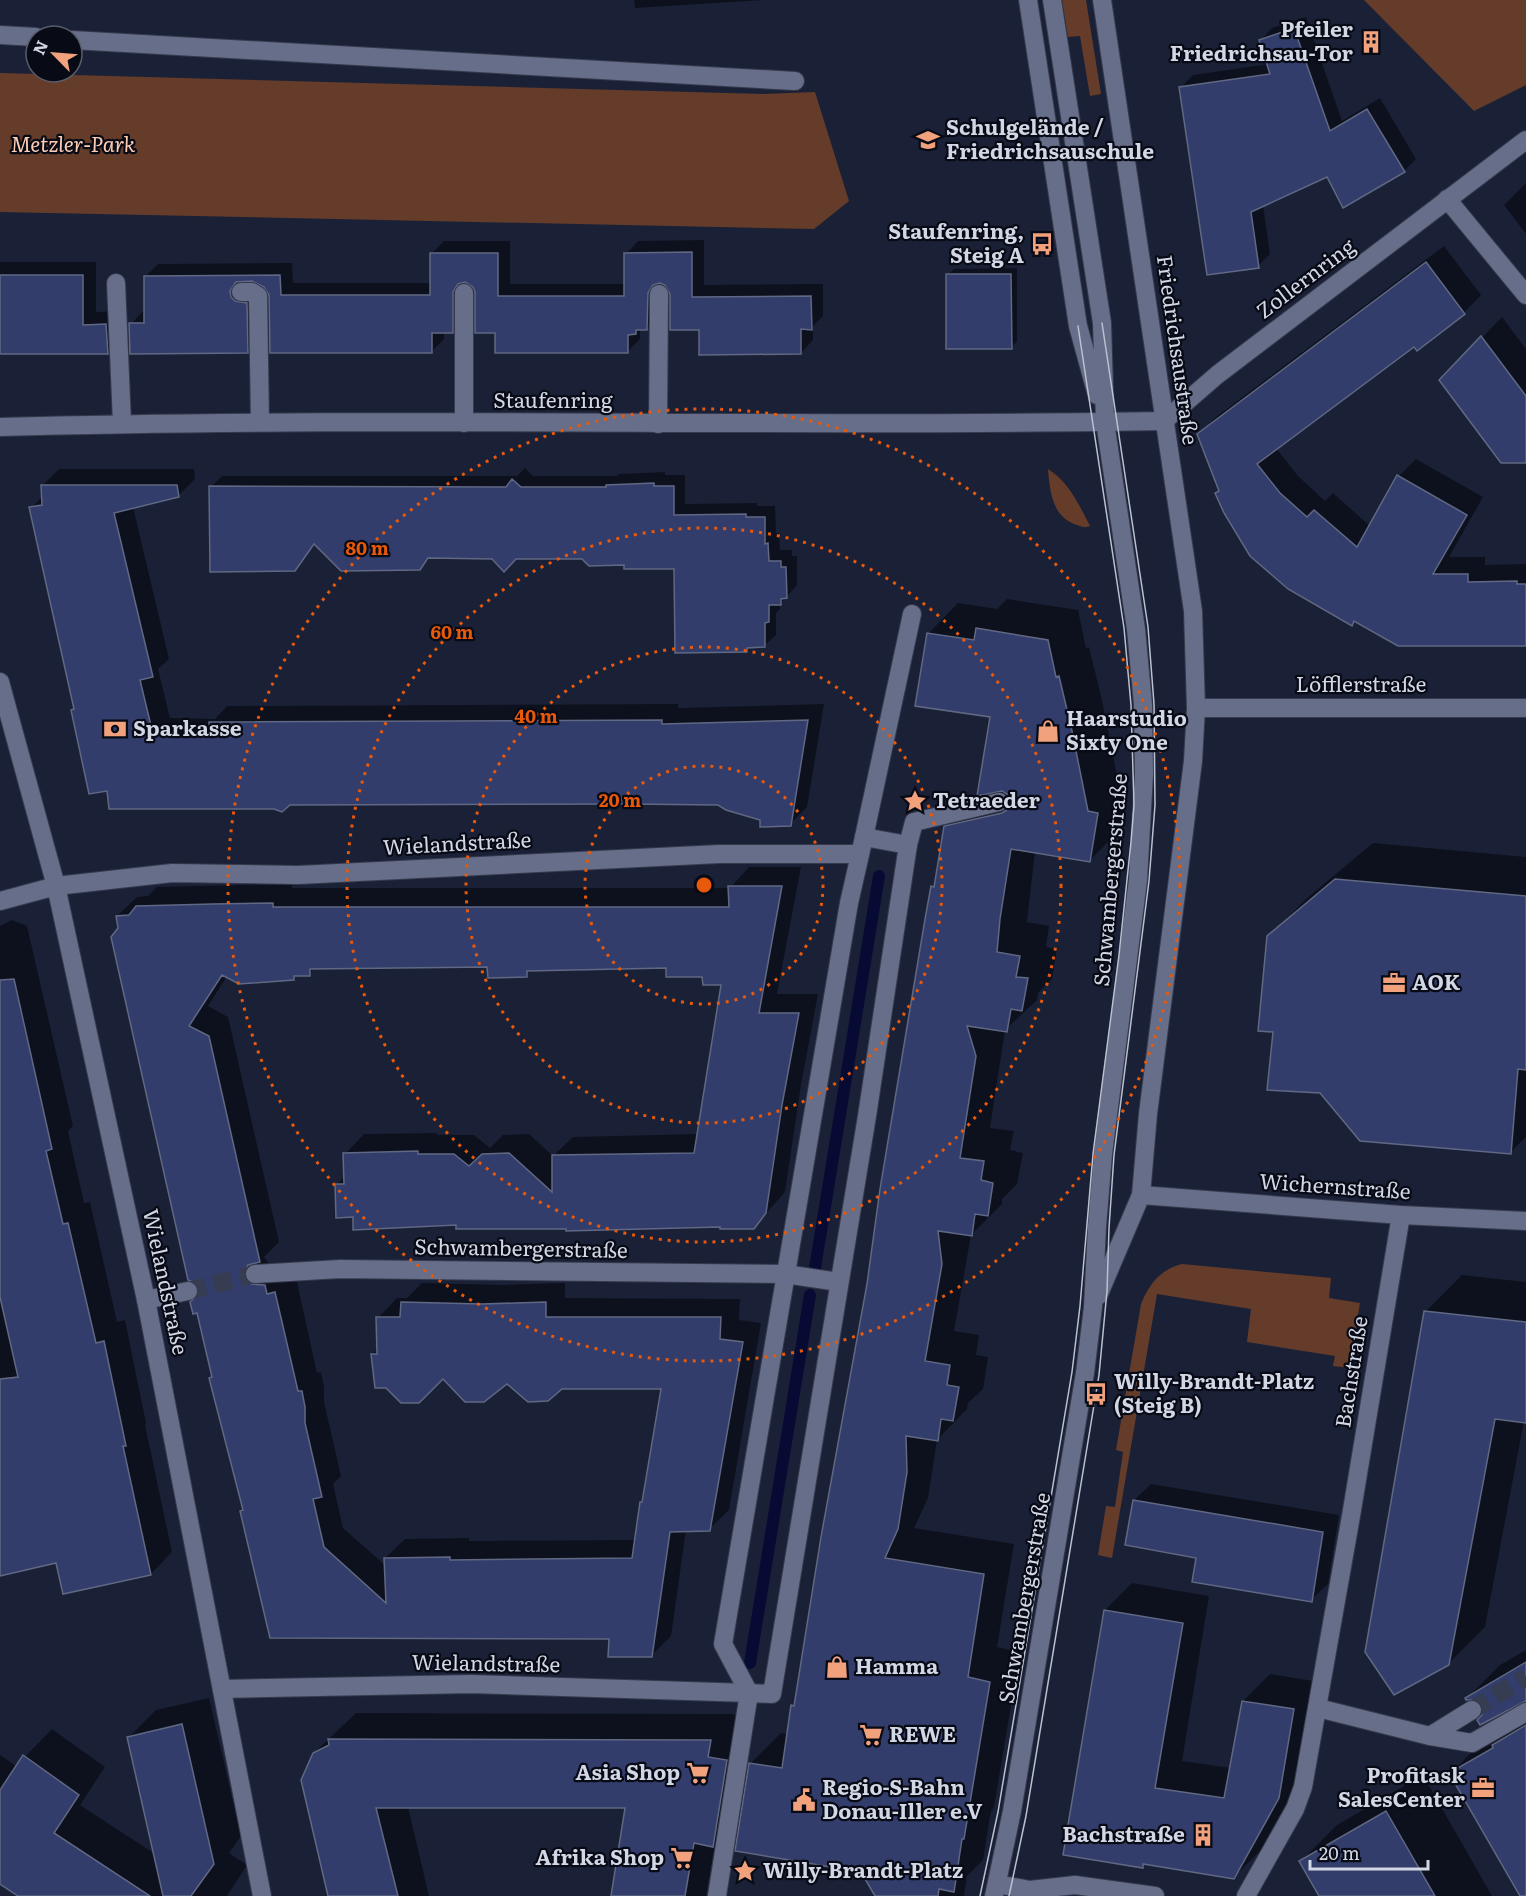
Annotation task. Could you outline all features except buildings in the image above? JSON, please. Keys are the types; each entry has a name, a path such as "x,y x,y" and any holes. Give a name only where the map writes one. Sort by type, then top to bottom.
{"street":[{"path":"1028,0 1078,326 1105,422"},
{"path":"1052,0 1102,323 1105,422"},
{"name":"Friedrichsaustraße","path":"1102,0 1193,610 1196,708"},
{"path":"0,35 24,36"},
{"path":"84,41 795,81"},
{"name":"Zollernring","path":"1164,421 1217,375 1526,140"},
{"path":"1447,199 1526,295"},
{"path":"116,283 122,423"},
{"path":"241,292 252,292 258,296 260,422"},
{"path":"464,293 464,423"},
{"path":"658,424 659,294"},
{"path":"1105,422 1164,421"},
{"name":"Staufenring","path":"0,427 260,422 658,424 1105,422"},
{"name":"Schwambergerstraße","path":"995,1890 1012,1811 1077,1427 1093,1307 1100,1185 1138,880 1144,774 1143,705 1136,629 1105,422"},
{"path":"717,1896 749,1693 723,1644 849,903 912,614"},
{"name":"Wielandstraße","path":"0,682 56,886 146,1300 262,1896"},
{"name":"Schwambergerstraße","path":"1093,1307 1141,1195 1148,1114 1190,794 1196,708"},
{"name":"Löfflerstraße","path":"1196,708 1526,708"},
{"path":"749,1693 772,1694 867,1116 908,845 914,822 999,802"},
{"path":"862,845 908,845"},
{"name":"Wielandstraße","path":"56,886 172,873 298,875 862,845"},
{"path":"0,901 56,886"},
{"name":"Wichernstraße","path":"1141,1195 1401,1215 1526,1221"},
{"name":"Bachstraße","path":"1239,1896 1251,1888 1295,1809 1303,1787 1401,1215"},
{"name":"Schwambergerstraße","path":"255,1274 340,1269 785,1274 839,1282"},
{"path":"146,1300 188,1291"},
{"name":"Wielandstraße","path":"222,1689 471,1684 749,1693"},
{"path":"1318,1708 1430,1736 1472,1743 1526,1712"},
{"path":"1430,1736 1472,1710"},
{"path":"995,1890 1034,1893 1075,1886 1155,1896"}],"green space":[{"path":"1062,0 1086,0 1101,94 1090,96 1080,36 1068,37"},
{"path":"1364,0 1526,0 1526,85 1474,111"},
{"name":"Metzler-Park","path":"0,73 24,74 24,84 84,84 84,75 763,94 815,92 849,201 814,229 0,212"},
{"path":"1048,469 1068,487 1090,526 1082,527 1069,521 1057,510 1051,495"},
{"path":"1182,1264 1331,1278 1329,1298 1360,1303 1349,1368 1333,1366 1335,1356 1247,1342 1251,1309 1157,1294 1112,1558 1098,1555 1106,1506 1115,1507 1123,1452 1116,1450 1141,1304 1157,1278"}],"waterway":[{"path":"815,1268 879,876"},
{"path":"750,1663 810,1295"}],"tunnel":[{"path":"188,1291 255,1274"},
{"path":"1472,1710 1526,1677"}],"tram line":[{"path":"1009,1896 1026,1816 1099,1375 1107,1291 1114,1155 1149,881 1155,805 1154,704 1148,627 1102,323"},
{"path":"980,1896 998,1812 1072,1372 1093,1154 1119,955 1134,805 1131,705 1124,628 1078,326"}],"place":[{"name":"Pfeiler Friedrichsau-Tor","path":"1371,42"},
{"name":"Schulgelände / Friedrichsauschule","path":"928,140"},
{"name":"Staufenring, Steig A","path":"1042,244"},
{"name":"Sparkasse","path":"115,729"},
{"name":"Haarstudio Sixty One","path":"1048,731"},
{"name":"Tetraeder","path":"915,801"},
{"name":"AOK","path":"1394,983"},
{"name":"Willy-Brandt-Platz (Steig B)","path":"1096,1394"},
{"name":"Hamma","path":"837,1667"},
{"name":"REWE","path":"871,1735"},
{"name":"Asia Shop","path":"698,1773"},
{"name":"Profitask SalesCenter","path":"1483,1788"},
{"name":"Regio-S-Bahn Donau-Iller e.V","path":"804,1800"},
{"name":"Bachstraße","path":"1203,1835"},
{"name":"Afrika Shop","path":"682,1858"},
{"name":"Willy-Brandt-Platz","path":"745,1871"}]}
